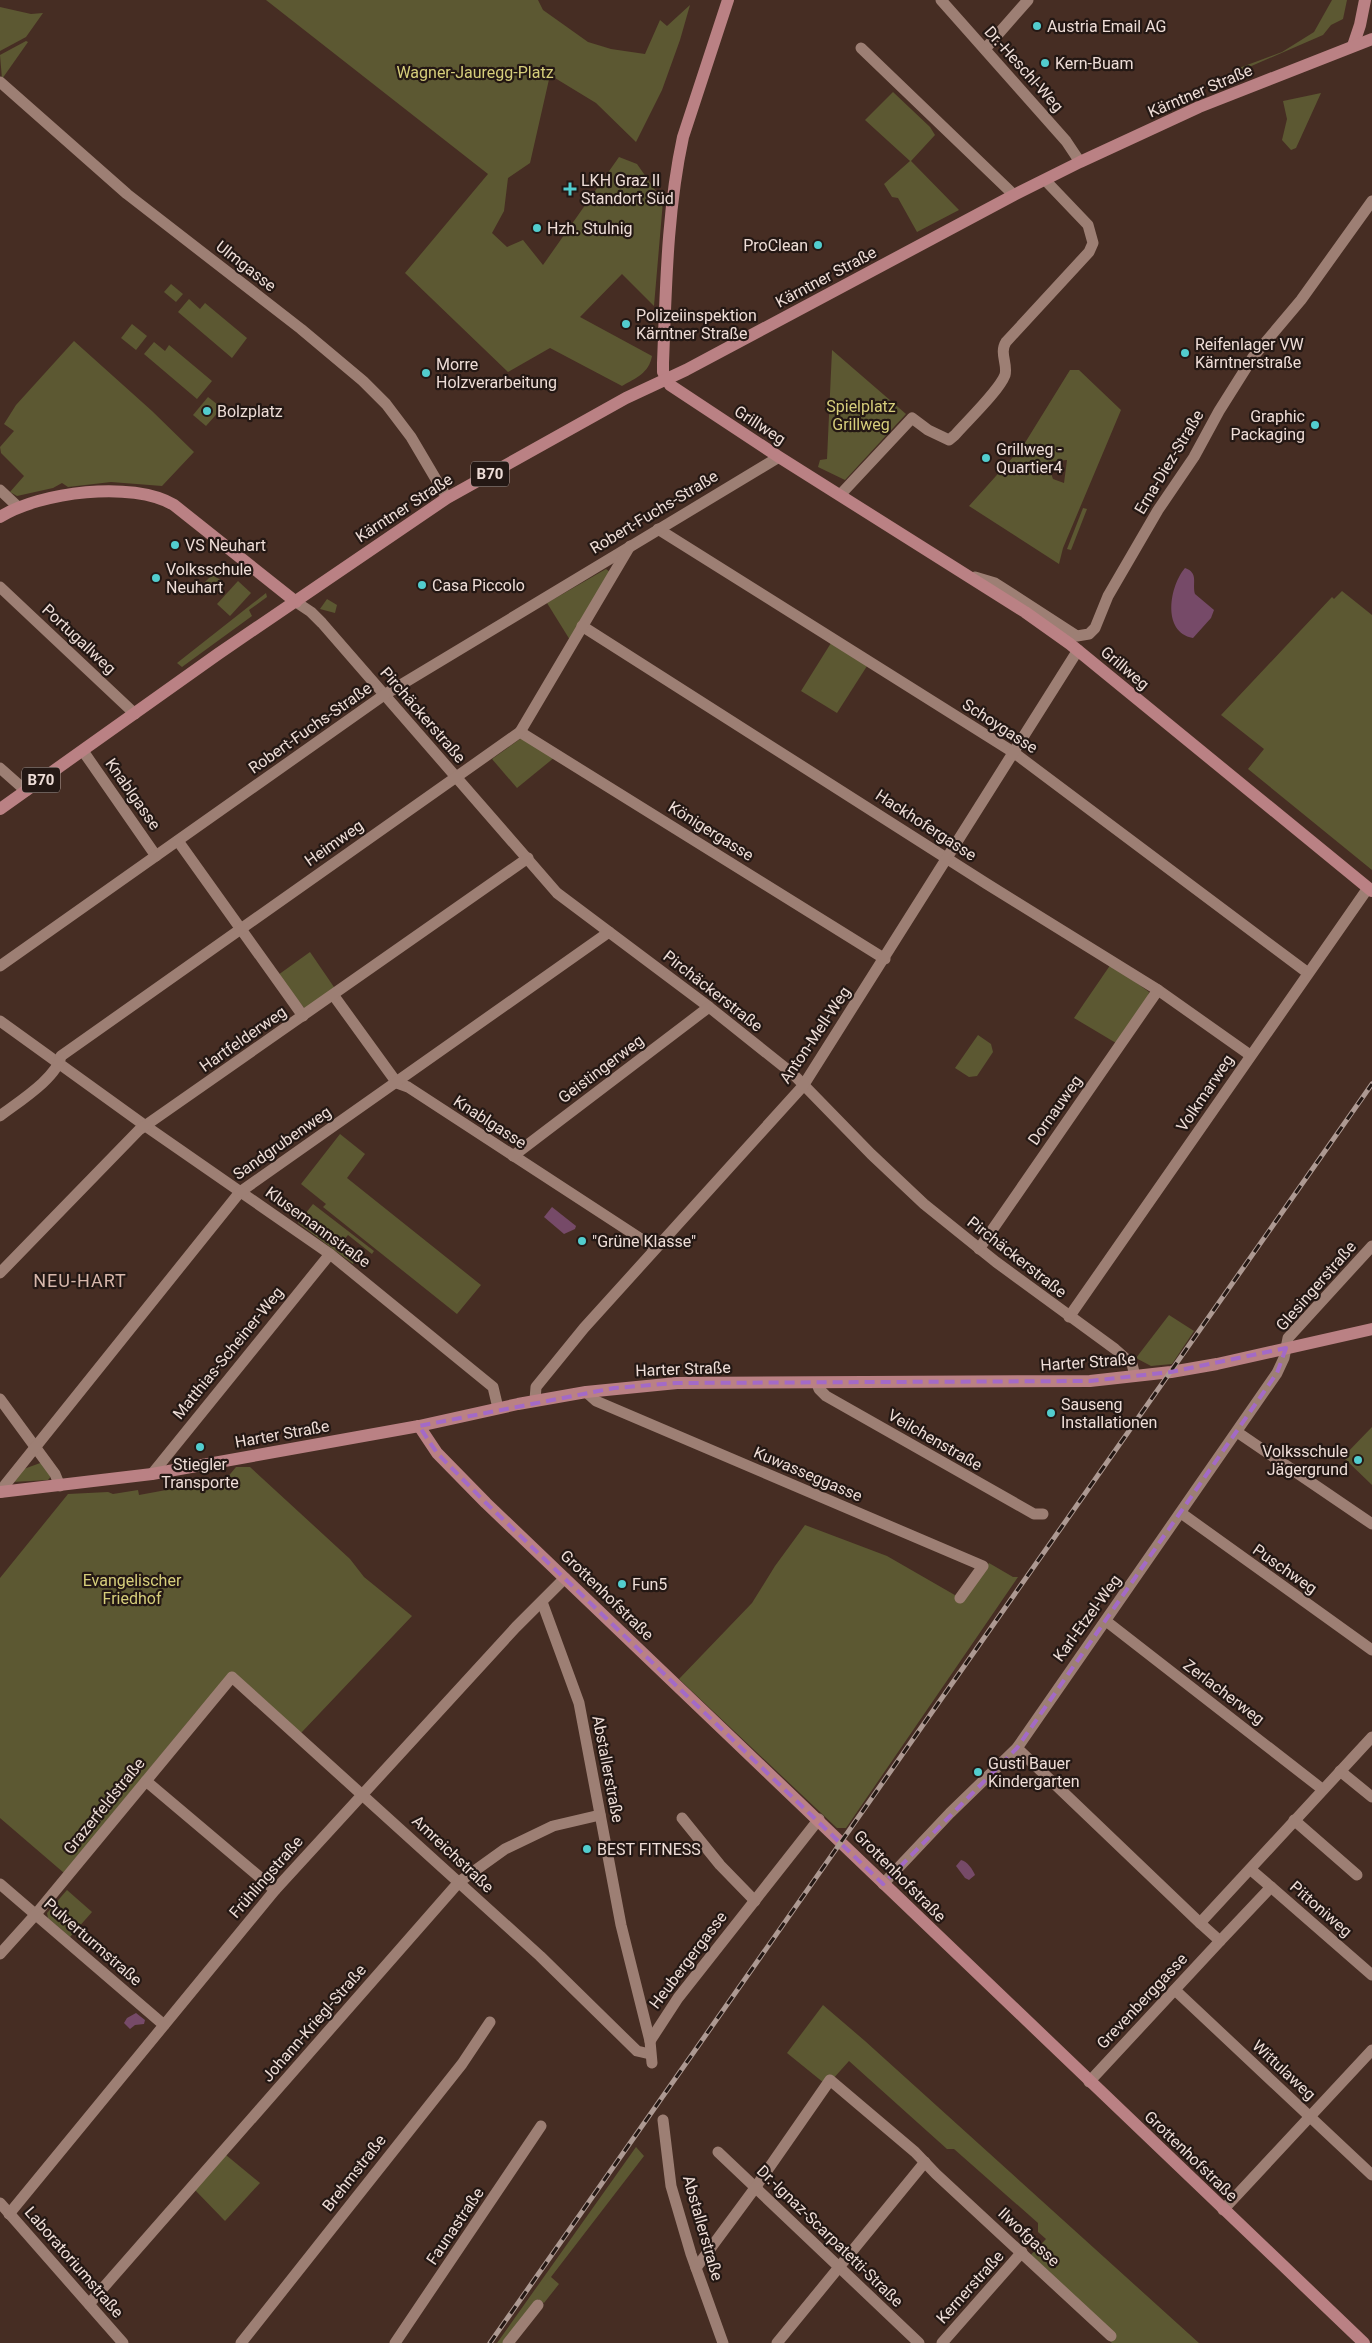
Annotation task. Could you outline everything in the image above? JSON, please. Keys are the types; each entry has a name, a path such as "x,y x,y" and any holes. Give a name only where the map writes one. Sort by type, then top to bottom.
{"main road":[{"path":"667,378 663,372 663,363 668,228 678,160 682,137 728,0"},
{"path":"1352,46 1360,25 1365,0"},
{"name":"Kärntner Straße","path":"0,809 218,654 447,498 626,398 746,339 1014,195 1080,162 1199,107 1372,39"},
{"name":"Grillweg","path":"667,378 670,385 840,496 967,574 1078,650 1370,889"},
{"path":"0,516 17,506 38,500 101,492 156,496 174,505 296,602"},
{"name":"Harter Straße","path":"1,1492 152,1474 419,1426 535,1400 586,1392 677,1383 818,1384 1090,1380 1135,1376 1216,1364 1372,1329"},
{"name":"Grottenhofstraße","path":"419,1426 437,1453 565,1578 819,1819 882,1884 1364,2343"}],"street":[{"name":"Dr.-Heschl-Weg","path":"941,0 1066,141 1080,162"},
{"path":"985,49 1028,0"},
{"path":"861,48 1014,195"},
{"name":"Ulmgasse","path":"0,82 127,194 301,329 363,381 386,404 411,437 447,498"},
{"path":"840,496 912,418 928,430 949,440 999,384 1005,374 1002,351 1006,342 1088,252 1093,243 1091,230 1083,219 1045,180"},
{"name":"Erna-Diez-Straße","path":"967,574 995,583 1077,636 1089,634 1095,628 1108,596 1158,510 1185,470 1253,357 1301,300 1372,201"},
{"name":"Robert-Fuchs-Straße","path":"0,966 384,695 779,456"},
{"path":"0,490 17,506"},
{"name":"Schoygasse","path":"658,529 1013,752 1308,973"},
{"name":"Heimweg","path":"0,1116 30,1093 59,1065 60,1056 520,732 631,545"},
{"name":"Portugallweg","path":"0,587 135,714"},
{"name":"Pirchäckerstraße","path":"296,602 311,612 322,623 557,893 709,1007 793,1074 894,1176 979,1249 1129,1361 1134,1366 1135,1376"},
{"name":"Hackhofergasse","path":"582,626 1158,990 1250,1055"},
{"name":"Anton-Mell-Weg","path":"535,1400 536,1387 655,1248 803,1086 1078,650"},
{"name":"Königergasse","path":"520,732 884,959"},
{"name":"Knablgasse","path":"83,751 156,856"},
{"path":"0,768 26,791"},
{"name":"Knablgasse","path":"178,841 303,1016"},
{"name":"Hartfelderweg","path":"0,1273 139,1130 147,1127 528,858"},
{"name":"Volkmarweg","path":"1069,1317 1250,1055 1370,889"},
{"name":"Sandgrubenweg","path":"1,1492 240,1192 609,932"},
{"name":"Dornauweg","path":"979,1249 1158,990"},
{"name":"Knablgasse","path":"334,996 396,1083 408,1087 655,1248"},
{"name":"Geistingerweg","path":"513,1156 709,1007"},
{"name":"Klusemannstraße","path":"0,1021 59,1065 330,1254 493,1387 498,1408"},
{"name":"Glesingerstraße","path":"1286,1348 1288,1338 1372,1246"},
{"name":"Matthias-Scheiner-Weg","path":"152,1474 330,1254"},
{"name":"Karl-Etzel-Weg","path":"882,1884 950,1813 1017,1748 1277,1373 1286,1348"},
{"name":"Veilchenstraße","path":"818,1384 818,1389 834,1401 1034,1514 1043,1514"},
{"name":"Kuwasseggasse","path":"586,1392 596,1401 983,1566 960,1598"},
{"path":"0,1400 55,1474 60,1486"},
{"path":"1237,1432 1372,1524"},
{"name":"Puschweg","path":"1181,1514 1372,1650"},
{"name":"Frühlingstraße","path":"9,2214 275,1890 362,1794 565,1578"},
{"name":"Abstallerstraße","path":"542,1602 579,1703 621,1925 650,2041 651,2059"},
{"name":"Zerlacherweg","path":"1106,1621 1322,1788"},
{"name":"Amreichstraße","path":"232,1677 459,1882 637,2051 651,2059"},
{"name":"Grazerfeldstraße","path":"0,1954 36,1914 232,1677"},
{"path":"1200,1922 1322,1788 1372,1737"},
{"path":"1017,1748 1220,1941"},
{"path":"1340,1771 1372,1797"},
{"path":"146,1781 275,1890"},
{"name":"Johann-Kriegl-Straße","path":"89,2304 459,1882 505,1848 552,1826 600,1815"},
{"path":"682,1818 720,1865 755,1901"},
{"name":"Heubergergasse","path":"650,2041 678,1998 819,1819"},
{"path":"1294,1820 1357,1875"},
{"path":"1250,1869 1271,1887"},
{"name":"Pulverturmstraße","path":"0,1884 164,2025"},
{"name":"Grevenberggasse","path":"1089,2082 1271,1887"},
{"name":"Pittoniweg","path":"1271,1887 1372,1975"},
{"name":"Wittulaweg","path":"1174,1990 1310,2117 1371,2170"},
{"name":"Brehmstraße","path":"241,2343 468,2056 490,2022"},
{"path":"1223,2210 1372,2050"},
{"name":"Ilwofgasse","path":"755,2188 830,2080 925,2162 1111,2336"},
{"name":"Abstallerstraße","path":"663,2120 671,2186 696,2268 723,2343"},
{"name":"Faunastraße","path":"395,2343 541,2126"},
{"name":"Dr.-Ignaz-Scarpatetti-Straße","path":"718,2152 919,2343"},
{"path":"777,2343 925,2162"},
{"path":"696,2268 755,2188"},
{"name":"Laboratoriumstraße","path":"0,2203 123,2343"},
{"name":"Kernerstraße","path":"942,2343 1022,2252"},
{"path":"508,2343 538,2305"}],"highlighted area":[{"path":"1286,1348 1277,1373 1017,1748 883,1884 486,1503 437,1453 419,1426 614,1388 677,1383 1090,1381 1171,1372"}],"green space":[{"name":"Wagner-Jauregg-Platz","path":"266,0 538,0 543,10 588,42 611,49 645,54 660,20 667,26 690,5 662,90 636,142 596,103 550,75 530,163 508,178 504,211 492,233 507,247 523,240 543,265 619,157 637,164 663,201 654,306 622,274 580,317 652,356 645,371 622,386 550,348 508,372 405,273 488,174"},
{"path":"1332,0 1347,0 1343,19 1331,25 1323,35 1240,71 1239,68 1282,52 1314,32"},
{"path":"0,7 31,14 43,13 26,37 0,51"},
{"path":"26,41 28,42 2,79 0,55"},
{"path":"893,92 930,127 935,135 911,161 959,210 917,232 898,198 892,197 884,184 910,161 865,120"},
{"path":"1321,93 1296,148 1291,150 1282,140 1287,119 1283,101"},
{"path":"171,284 183,294 176,302 164,292"},
{"path":"189,299 200,309 205,303 247,338 232,358 178,312"},
{"path":"132,324 147,336 136,350 121,338"},
{"path":"74,341 152,411 194,452 162,486 111,482 68,487 62,483 53,488 17,496 10,492 24,476 1,453 0,447 14,431 4,424 16,405"},
{"path":"154,342 165,351 169,345 212,381 197,399 144,354"},
{"name":"Spielplatz Grillweg","path":"832,350 906,414 845,480 818,467 820,460 827,459"},
{"path":"1070,370 1079,370 1121,410 1063,548 1059,564 969,506 1023,446","holes":["1067,460 1064,483 1053,479 1047,462"]},
{"name":"Bolzplatz","path":"208,397 222,408 206,426 193,415"},
{"path":"1083,508 1087,509 1071,550 1067,549"},
{"path":"606,569 610,572 570,640 547,603"},
{"path":"212,575 221,580 223,586 213,595 198,589"},
{"path":"238,581 251,593 230,616 217,604"},
{"path":"1342,591 1372,615 1372,870 1248,769 1264,749 1221,715 1332,597 1334,599"},
{"path":"266,593 267,597 249,610 252,616 182,667 177,663"},
{"path":"327,599 337,605 335,613 320,609"},
{"path":"831,643 867,666 837,713 801,691"},
{"path":"520,739 525,739 555,757 517,788 492,759"},
{"path":"310,952 336,990 305,1009 278,975"},
{"path":"1111,964 1149,992 1148,997 1116,1043 1074,1018"},
{"path":"978,1035 991,1044 993,1052 977,1076 969,1077 955,1068"},
{"path":"340,1134 365,1154 347,1178 481,1285 457,1314 323,1207 326,1204 301,1184"},
{"path":"313,1204 374,1251 372,1254 348,1235 337,1248 354,1262 353,1264 298,1223"},
{"path":"1169,1315 1194,1331 1172,1364 1151,1366 1136,1358"},
{"name":"Volksschule Jägergrund","path":"1372,1427 1372,1485 1343,1457"},
{"path":"43,1462 52,1475 48,1480 12,1482 21,1470"},
{"name":"Evangelischer Friedhof","path":"236,1467 250,1467 350,1559 364,1577 412,1616 301,1733 227,1679 196,1712 64,1873 0,1818 0,1578 68,1494 108,1492 113,1494 138,1490 139,1495 226,1479"},
{"path":"805,1525 887,1556 960,1598 989,1563 1013,1577 1018,1577 846,1828 837,1828 679,1679 752,1603 775,1566"},
{"path":"67,1890 92,1912 70,1937 48,1918 47,1913"},
{"path":"823,2005 1199,2343 1112,2343 1025,2261 1046,2239 1038,2232 1038,2223 954,2149 947,2149 849,2061 832,2080 824,2083 787,2053"},
{"path":"636,2147 644,2156 551,2277 559,2284 544,2303 538,2299 505,2343 497,2343"},
{"path":"226,2155 260,2183 225,2221 195,2190"}],"shaded area":[{"path":"1185,568 1194,576 1195,594 1214,610 1211,618 1193,638 1183,634 1176,627 1172,618 1171,607 1175,585"},
{"path":"552,1207 576,1226 575,1229 564,1234 544,1217"},
{"path":"961,1860 968,1864 975,1875 969,1880 965,1878 956,1866"},
{"path":"136,2013 145,2020 144,2024 135,2025 130,2029 124,2023 127,2018"}],"railway":[{"path":"490,2343 1372,1084"}],"place":[{"name":"Austria Email AG","path":"1037,26"},
{"name":"Kern-Buam","path":"1045,63"},
{"name":"LKH Graz II Standort Süd","path":"570,189"},
{"name":"Hzh. Stulnig","path":"537,228"},
{"name":"ProClean","path":"818,245"},
{"name":"Polizeiinspektion Kärntner Straße","path":"626,324"},
{"name":"Reifenlager VW Kärntnerstraße","path":"1185,353"},
{"name":"Morre Holzverarbeitung","path":"426,373"},
{"name":"Bolzplatz","path":"207,411"},
{"name":"Graphic Packaging","path":"1315,425"},
{"name":"Grillweg - Quartier4","path":"986,458"},
{"name":"VS Neuhart","path":"175,545"},
{"name":"Volksschule Neuhart","path":"156,578"},
{"name":"Casa Piccolo","path":"422,585"},
{"name":"\"Grüne Klasse\"","path":"582,1241"},
{"name":"Sauseng Installationen","path":"1051,1413"},
{"name":"Stiegler Transporte","path":"200,1447"},
{"name":"Volksschule Jägergrund","path":"1358,1460"},
{"name":"Fun5","path":"622,1584"},
{"name":"Gusti Bauer Kindergarten","path":"978,1772"},
{"name":"BEST FITNESS","path":"587,1849"}],"district":[{"name":"NEU-HART","path":"80,1280"}]}
